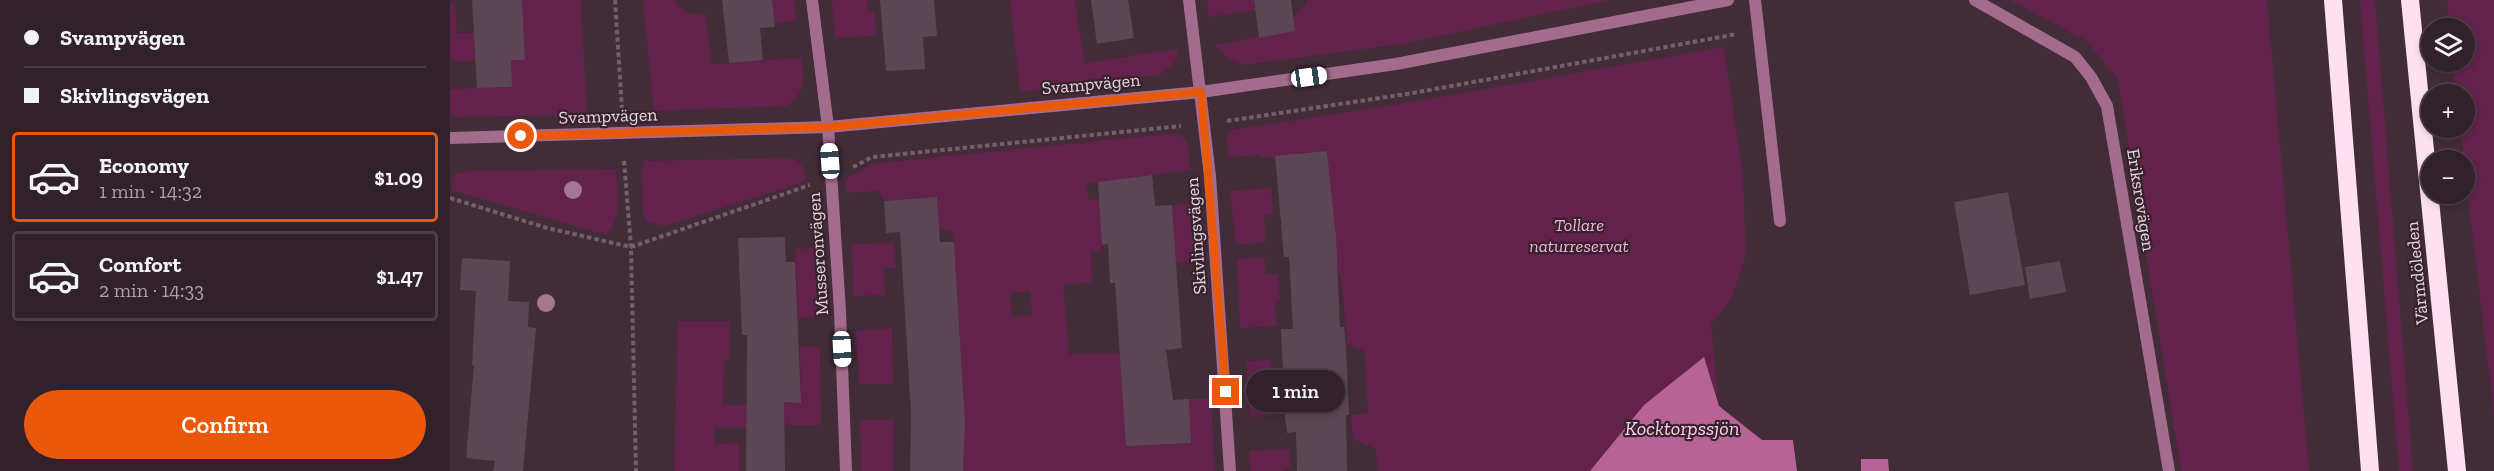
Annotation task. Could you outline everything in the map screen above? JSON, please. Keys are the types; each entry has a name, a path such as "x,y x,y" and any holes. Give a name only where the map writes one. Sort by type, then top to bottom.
{"highway":[{"path":"2333,0 2370,471"},
{"name":"Värmdöleden","path":"2410,0 2457,471"}],"street":[{"name":"Musseronvägen","path":"812,0 828,127 840,311 846,471"},
{"name":"Skivlingsvägen","path":"1188,0 1205,124 1225,373 1230,471"},
{"name":"Svampvägen","path":"450,138 828,127 1201,92 1396,64 1728,0"},
{"path":"1755,0 1780,221"},
{"name":"Eriksrovägen","path":"1975,0 2075,57 2091,77 2107,106 2169,471"}],"path":[{"path":"615,0 622,113"},
{"path":"450,198 547,228 631,247 831,178 872,157 1205,124 1413,93 1742,33"},
{"path":"624,161 631,247 636,471"}],"green space":[{"path":"522,0 581,0 587,115 456,117 450,114 450,89 512,87 510,60 525,60"},
{"path":"643,0 675,0 684,10 705,15 712,64 801,58 803,80 797,97 786,106 654,111"},
{"path":"772,0 794,0 796,21 775,23"},
{"path":"832,0 867,0 868,11 875,11 876,36 835,38"},
{"path":"1010,0 1075,0 1085,63 1177,49 1177,59 1170,68 1159,75 1020,92"},
{"path":"1207,0 1254,0 1255,10 1209,17"},
{"path":"1307,0 1610,0 1401,44 1243,65 1225,56 1215,45 1295,31 1293,17 1307,3"},
{"path":"2010,0 2267,0 2309,471 2181,471 2118,79 2085,40"},
{"path":"2360,0 2375,0 2413,471 2399,471"},
{"path":"2447,0 2494,0 2494,415 2469,204 2475,204 2475,150 2463,150 2461,138 2475,138 2475,84 2455,84 2454,72 2475,72 2475,18 2449,18"},
{"path":"450,4 455,4 457,33 474,33 475,61 450,61"},
{"name":"Tollare naturreservat","path":"1724,47 1743,176 1746,255 1731,300 1711,324 1725,471 1378,471 1376,449 1353,439 1351,415 1368,413 1365,351 1347,343 1341,274 1326,274 1336,235 1327,152 1262,158 1261,155 1228,157 1227,135 1231,130 1407,103"},
{"path":"1176,133 1187,140 1191,170 1086,184 1089,200 1100,198 1102,251 1091,252 1092,282 1063,285 1069,354 1121,353 1126,446 1191,443 1189,399 1211,399 1215,471 963,471 961,356 954,242 951,230 939,229 936,197 884,201 879,191 846,193 846,179 871,164","holes":["1030,291 1032,316 1012,317 1010,293"]},
{"path":"790,158 797,161 803,168 806,178 801,183 665,226 647,222 643,214 641,169 645,169 644,161"},
{"path":"616,169 617,213 606,235 451,190 455,174 471,171"},
{"path":"1271,188 1273,214 1264,216 1266,242 1236,245 1230,191"},
{"path":"1196,203 1202,261 1176,263 1172,205"},
{"path":"894,243 895,268 884,268 885,295 853,296 852,244"},
{"path":"814,248 818,317 798,318 795,249"},
{"path":"1264,257 1266,275 1278,274 1280,301 1275,302 1277,326 1240,328 1237,259"},
{"path":"678,321 729,321 729,357 724,362 723,405 760,405 760,427 714,428 714,444 739,443 739,471 674,471"},
{"path":"892,328 893,384 859,384 856,331"},
{"path":"800,347 820,347 821,425 789,425 782,422 781,402 801,402"},
{"path":"1271,360 1275,416 1250,417 1246,361"},
{"path":"860,420 894,420 893,471 861,471"},
{"path":"1289,449 1290,467 1285,468 1285,471 1250,471 1249,451"}],"water":[{"name":"Kocktorpssjön","path":"1704,357 1719,406 1762,440 1793,440 1797,471 1590,471 1644,405"},
{"path":"1861,459 1888,459 1889,471 1861,471"}],"building":[{"path":"472,0 522,0 525,60 511,60 512,87 477,88"},
{"path":"722,0 772,0 775,27 760,28 763,60 729,63"},
{"path":"880,0 934,0 937,36 923,37 925,69 886,71"},
{"path":"1091,0 1128,0 1134,38 1097,44"},
{"path":"1254,0 1291,0 1295,31 1259,38"},
{"path":"1327,151 1336,236 1340,327 1344,327 1346,347 1349,415 1346,415 1347,471 1297,471 1296,432 1287,433 1285,416 1281,329 1293,329 1289,257 1284,257 1275,156"},
{"path":"1152,175 1155,206 1172,205 1182,348 1166,350 1173,400 1189,399 1191,443 1126,446 1115,283 1110,283 1108,244 1102,245 1098,182"},
{"path":"2008,192 2025,285 1970,295 1954,202"},
{"path":"937,197 940,242 954,242 965,422 963,471 910,471 911,413 900,232 886,233 884,201"},
{"path":"785,237 786,262 795,262 801,403 784,402 785,471 746,471 747,335 742,335 738,238"},
{"path":"462,258 510,261 508,301 529,302 528,327 536,328 523,471 493,471 495,461 466,458 474,365 472,365 476,291 460,290"},
{"path":"2060,261 2066,292 2030,299 2025,267"}],"route":[{"path":"521,136 828,127 1201,92 1210,176 1226,392"}]}
